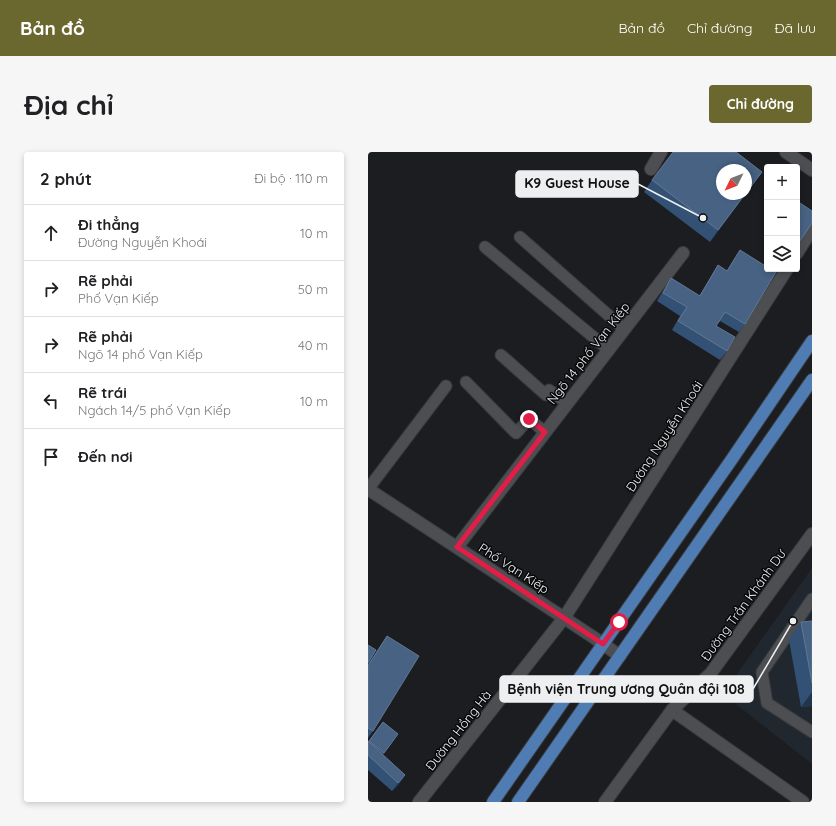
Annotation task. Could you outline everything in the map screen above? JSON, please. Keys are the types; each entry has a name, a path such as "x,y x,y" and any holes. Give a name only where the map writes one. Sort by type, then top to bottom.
{"main road":[{"path":"493,802 812,341"},
{"path":"518,802 812,380"}],"street":[{"path":"651,169 661,152"},
{"path":"786,152 812,170"},
{"path":"800,248 812,230"},
{"name":"Ngõ 14 phố Vạn Kiếp","path":"457,547 683,253"},
{"name":"Đường Nguyễn Khoái","path":"564,618 785,272"},
{"name":"Phố Vạn Kiếp","path":"368,489 620,656"},
{"name":"Đường Trần Khánh Dư","path":"605,802 672,710 711,673 812,534"},
{"name":"Đường Hồng Hà","path":"419,802 564,618"},
{"path":"672,710 803,802"}],"lane":[{"path":"520,237 624,330"},
{"path":"485,246 609,350"},
{"path":"501,355 546,395 549,390 567,403"},
{"path":"466,382 516,433 529,419 545,432"},
{"path":"368,489 446,386"},
{"path":"812,599 762,672 767,703 812,732"}],"shaded area":[{"path":"812,568 812,764 737,705 737,674"}],"building":[{"path":"673,152 736,152 752,164 716,164 716,200 740,200 718,230 652,180"},
{"path":"752,164 762,172 752,185"},
{"path":"800,203 812,211 812,223 800,241"},
{"path":"740,250 764,265 764,272 776,272 745,324 725,312 716,326 735,337 727,351 678,321 687,307 663,293 671,278 700,296 718,265 727,271"},
{"path":"812,621 812,683 801,622"},
{"path":"387,636 419,656 373,731 368,728 368,666"},
{"path":"368,645 376,650 368,663"},
{"path":"383,722 398,734 384,753 369,741"},
{"path":"368,741 405,775 398,783 368,755"}],"place":[{"name":"K9 Guest House","path":"703,218"},
{"name":"Bệnh viện Trung ương Quân đội 108","path":"793,621"}],"route":[{"path":"529,419 545,432 457,547 603,644 619,622"}]}
